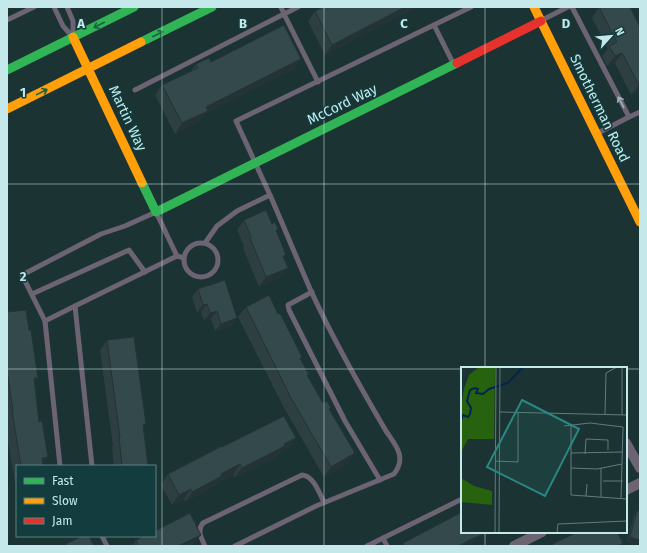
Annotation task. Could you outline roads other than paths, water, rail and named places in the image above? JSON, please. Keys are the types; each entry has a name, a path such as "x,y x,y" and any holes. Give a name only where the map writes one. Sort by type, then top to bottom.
{"street":[{"path":"7,70 134,7"},
{"path":"7,109 212,7"},
{"name":"Smotherman Road","path":"534,7 640,222"},
{"name":"McCord Way","path":"156,212 541,21"},
{"name":"Martin Way","path":"73,37 156,212"},
{"path":"627,445 640,468"},
{"path":"627,490 640,483"},
{"path":"514,546 540,533"}],"lane":[{"path":"7,20 34,7"},
{"path":"54,7 63,26 73,37"},
{"path":"67,7 74,22 73,37"},
{"path":"281,7 318,82"},
{"path":"135,90 298,7"},
{"path":"235,546 324,502 394,474 401,462 399,454 360,386 312,292 270,195 236,122 471,7"},
{"path":"541,21 568,7"},
{"path":"572,7 629,117"},
{"path":"434,25 454,64"},
{"path":"597,134 640,112"},
{"path":"205,243 217,226 237,211 270,195"},
{"path":"60,465 45,321 22,275 101,234 125,226 156,212 178,256"},
{"path":"200,242 213,247 218,256 217,266 211,274 202,277 193,275 186,268 184,258 190,246 200,242"},
{"path":"32,294 129,250 145,272"},
{"path":"45,321 178,256 184,258"},
{"path":"312,292 288,305 289,310 345,421 380,480"},
{"path":"75,306 92,465"},
{"path":"205,546 200,537 199,531 203,522 302,475 306,475 313,481 324,502"},
{"path":"367,546 461,499"},
{"path":"102,537 107,546"},
{"path":"383,538 387,546"}]}
